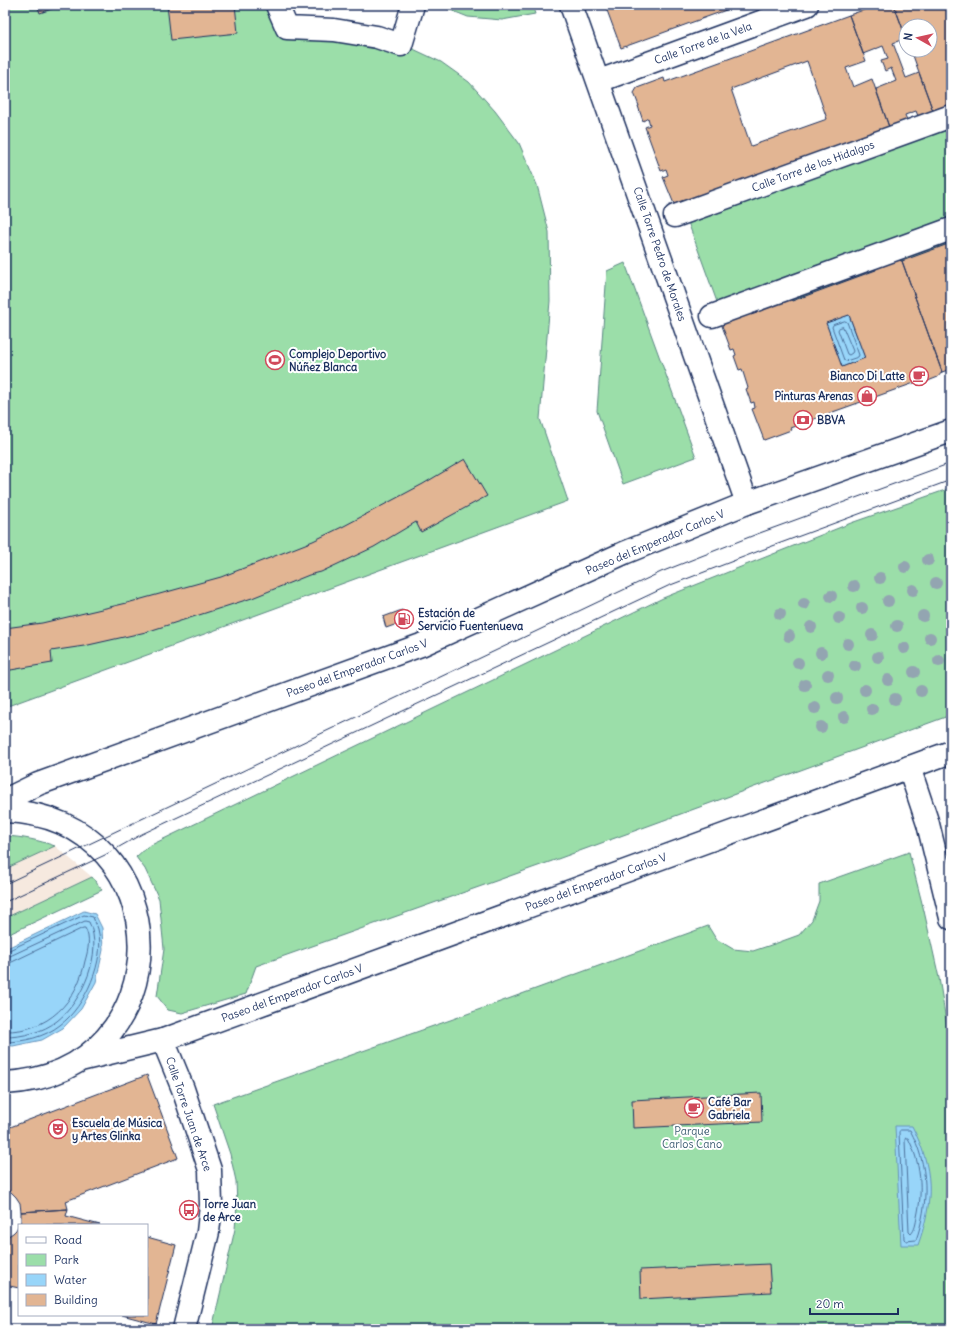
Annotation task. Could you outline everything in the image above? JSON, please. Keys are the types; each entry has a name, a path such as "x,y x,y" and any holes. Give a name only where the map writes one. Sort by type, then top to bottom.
{"main road":[{"path":"277,5 287,28 334,30 376,37 401,45 413,5"},
{"name":"Calle Torre Pedro de Morales","path":"571,5 748,503"},
{"name":"Calle Torre de la Vela","path":"598,81 807,5"},
{"name":"Calle Torre de los Hidalgos","path":"675,216 951,116"},
{"path":"712,316 951,230"},
{"name":"Paseo del Emperador Carlos V","path":"5,800 46,781 421,645 624,554 748,503 951,431"},
{"name":"Paseo del Emperador Carlos V","path":"80,1060 163,1040 951,752"},
{"path":"909,767 928,824 951,918"},
{"path":"5,811 38,815 58,822 76,831 105,855 116,870 131,898 138,921 140,945 139,969 133,992 125,1010 114,1028 99,1045 80,1060 62,1071 43,1078 22,1082 5,1083"},
{"name":"Calle Torre Juan de Arce","path":"163,1040 183,1089 210,1170 212,1204 208,1232 184,1329"}],"shaded area":[{"path":"55,846 92,877 5,918 5,869"}],"green space":[{"name":"Complejo Deportivo Núñez Blanca","path":"5,5 277,5 287,28 409,47 441,62 469,82 495,111 519,143 537,185 549,232 550,301 540,419 568,501 5,707"},
{"path":"438,5 532,5 535,14 502,20 468,17"},
{"path":"951,104 951,243 902,261 898,260 876,270 792,301 784,278 717,302 688,222 752,188 748,177"},
{"path":"625,263 696,457 623,484 597,411 607,271"},
{"path":"951,488 951,715 555,860 256,966 246,994 182,1013 168,1010 157,996 164,949 159,899 145,869 136,857 147,847 663,598 851,523"},
{"path":"5,836 30,839 55,846 5,869"},
{"name":"Parque Carlos Cano","path":"909,852 939,978 951,1051 951,1329 212,1329 235,1229 237,1205 236,1181 230,1154 213,1104 456,1018 708,926 716,939 733,949 753,951 777,943 799,935 812,920 819,901 819,884"},
{"path":"92,877 102,890 5,936 5,918"}],"water":[{"path":"849,315 865,358 842,367 826,323"},
{"path":"84,911 95,914 102,928 103,950 96,982 81,1009 63,1028 42,1040 13,1046 5,1045 5,949"},
{"path":"895,1126 912,1126 924,1156 928,1171 929,1199 927,1213 918,1245 901,1245"}],"building":[{"path":"37,5 63,5 40,13"},
{"path":"167,5 235,5 238,33 171,40"},
{"path":"605,5 740,5 621,48"},
{"path":"878,5 894,5 899,18 898,41 893,43 898,58 906,78 919,73 933,111 918,116 916,111 905,115 907,120 889,127 876,89 896,81 891,68 885,71 881,61 888,59 883,46 863,54 849,15"},
{"path":"894,5 951,5 951,104 933,111 914,58 938,58 938,18 899,18"},
{"path":"849,15 866,61 846,68 853,87 872,79 889,127 705,193 706,197 674,204 663,177 668,175 666,169 661,171 645,127 650,125 648,118 643,121 634,93 637,88 664,78 665,82","holes":["807,61 827,119 751,146 731,89"]},
{"path":"951,243 951,369 942,372 902,261"},
{"path":"898,260 902,261 942,372 938,377 918,385 917,382 830,413 790,428 791,430 764,440 752,409 755,408 754,402 751,403 746,389 748,388 742,369 739,370 734,356 736,355 734,349 731,350 721,323 750,313 751,315 757,313 756,309 790,297 792,301 876,270 875,267","holes":["849,315 865,358 842,367 826,323"]},
{"path":"465,459 487,496 421,532 416,522 374,547 321,572 309,575 252,598 146,632 84,646 51,651 52,663 5,671 5,628 42,623 127,603 221,577 313,541 423,484"},
{"path":"402,610 406,621 386,628 383,617"},
{"path":"147,1075 178,1158 66,1201 68,1209 21,1212 20,1203 16,1197 5,1189 5,1129"},
{"path":"761,1093 762,1122 633,1128 632,1100"},
{"path":"68,1209 66,1216 96,1224 19,1224 21,1221 21,1212"},
{"path":"18,1226 18,1288 5,1285 5,1238 16,1230"},
{"path":"148,1237 176,1245 156,1324 126,1316 148,1316"},
{"path":"769,1264 771,1292 641,1299 640,1270"}],"tram line":[{"path":"5,884 661,572 757,534 951,463"},
{"path":"5,902 105,855 142,834 668,586 951,480"}],"place":[{"name":"Complejo Deportivo Núñez Blanca","path":"275,360"},
{"name":"Bianco Di Latte","path":"919,376"},
{"name":"Pinturas Arenas","path":"867,396"},
{"name":"BBVA","path":"803,420"},
{"name":"Estación de Servicio Fuentenueva","path":"404,619"},
{"name":"Café Bar Gabriela","path":"694,1108"},
{"name":"Escuela de Música y Artes Glinka","path":"58,1129"},
{"name":"Torre Juan de Arce","path":"189,1210"}]}
